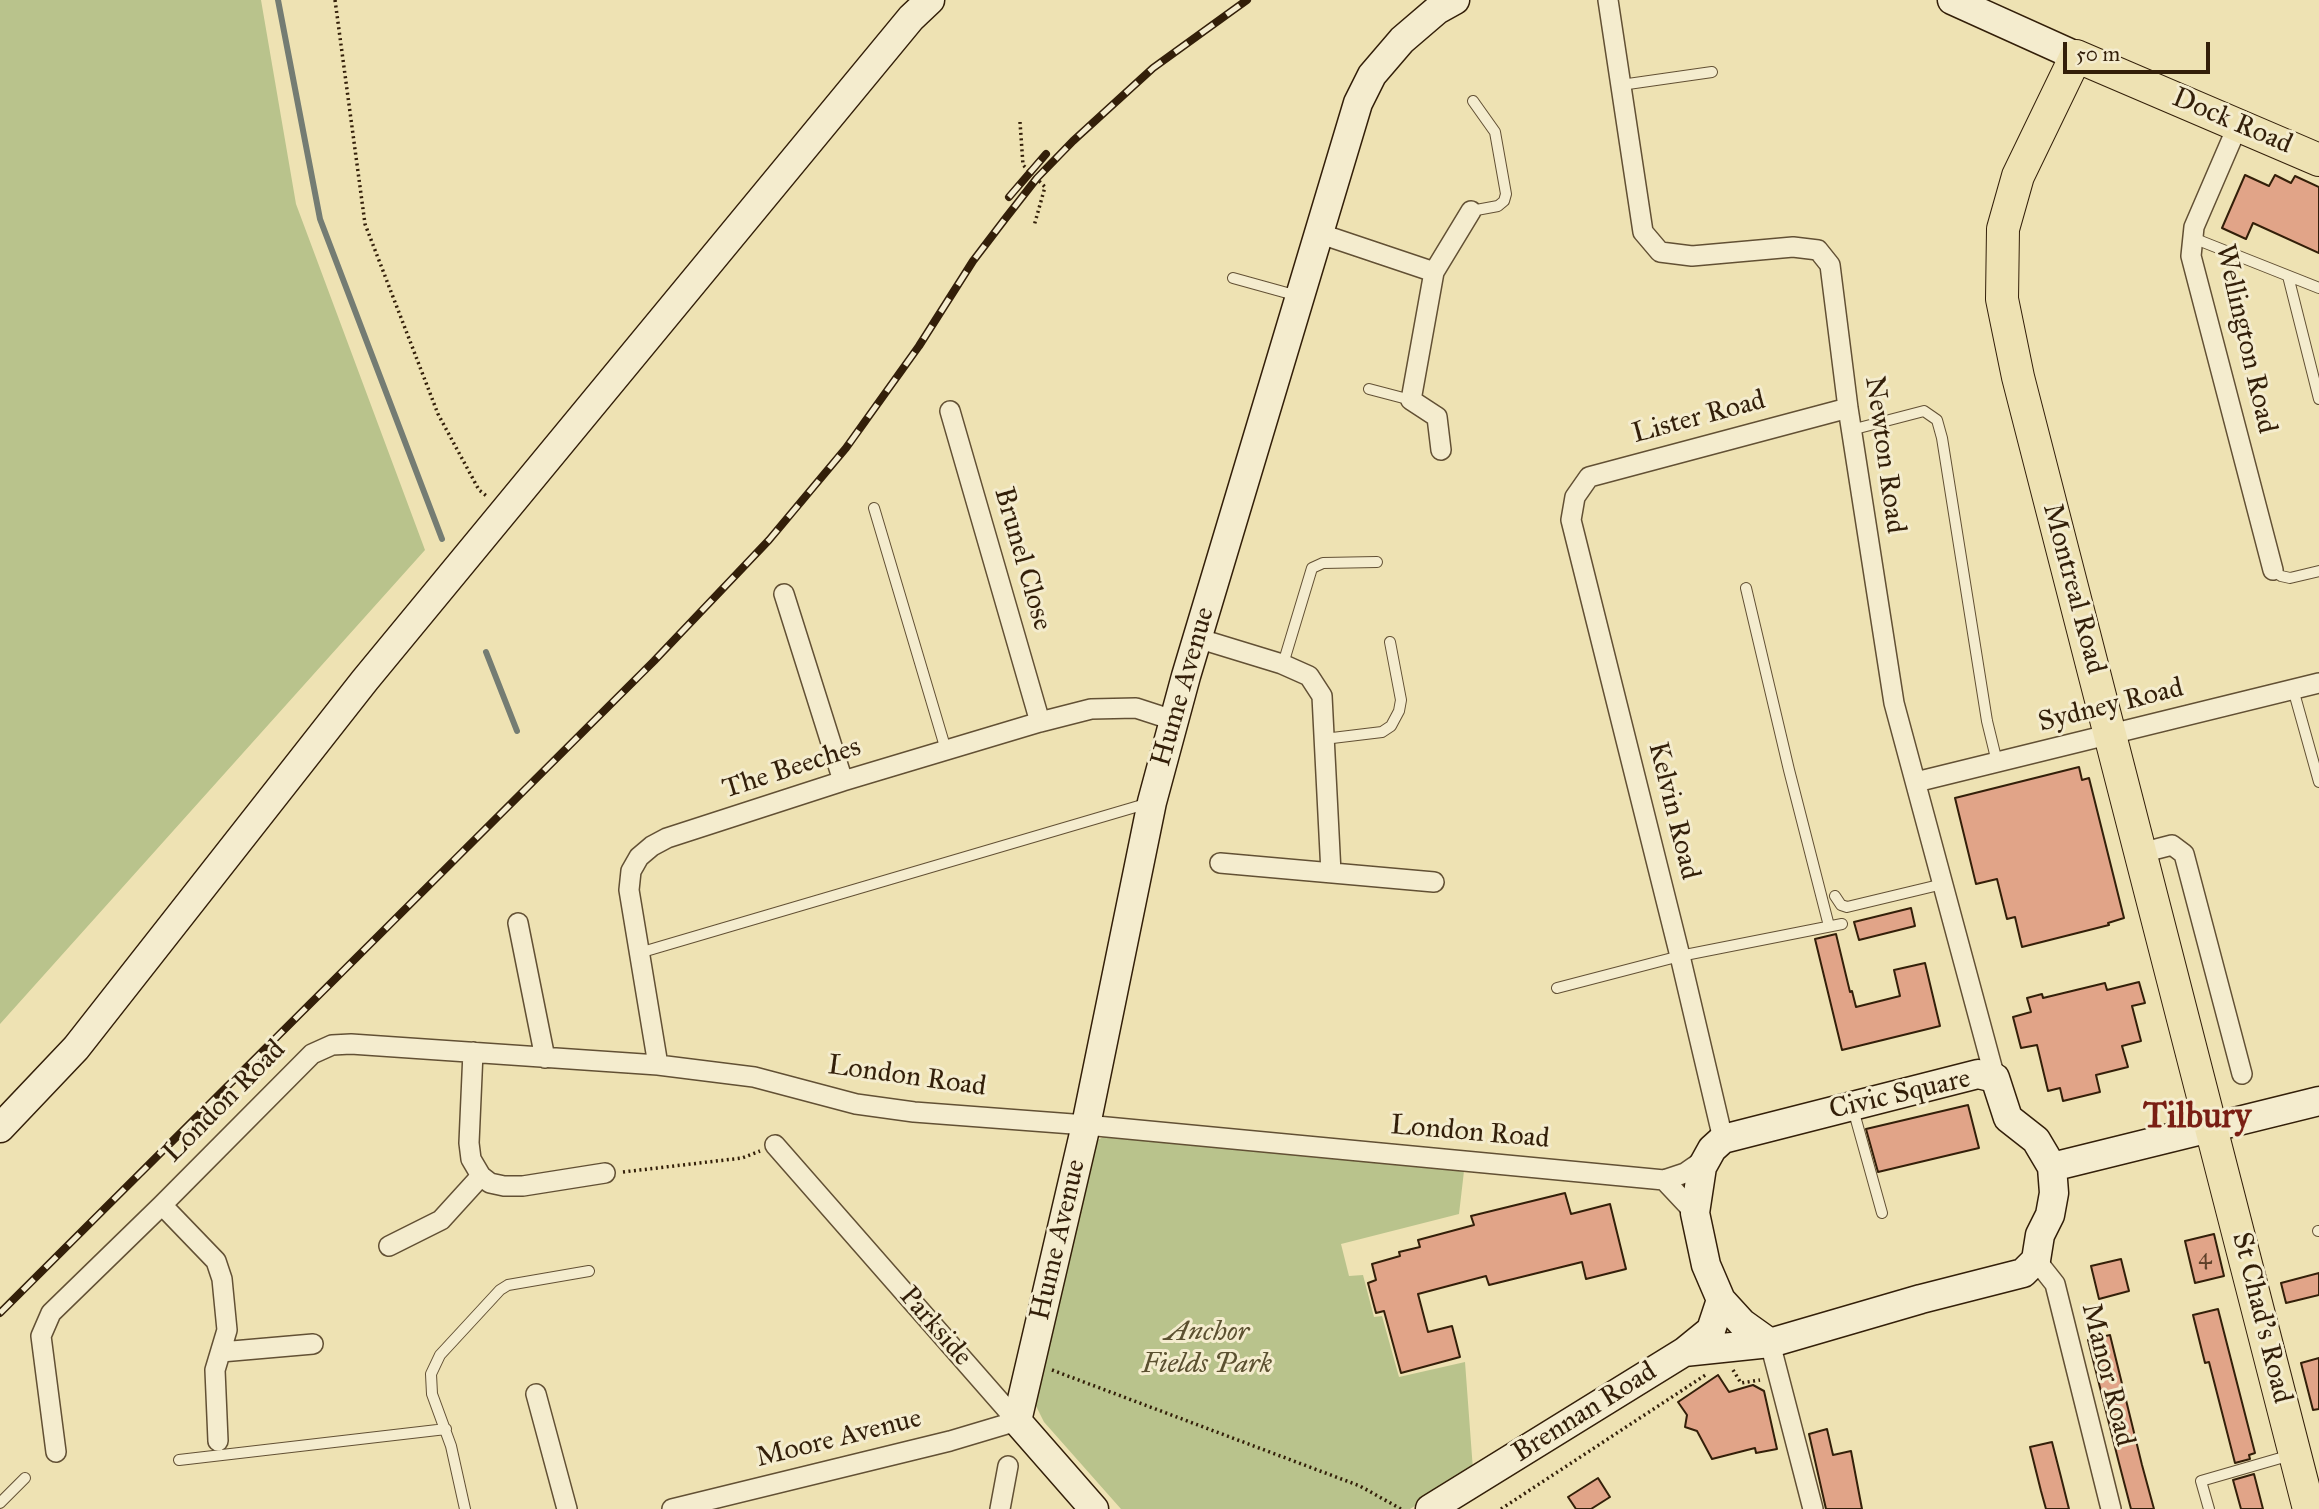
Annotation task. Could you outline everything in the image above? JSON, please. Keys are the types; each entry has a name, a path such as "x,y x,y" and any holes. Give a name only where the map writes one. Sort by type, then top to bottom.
{"main road":[{"name":"Dock Road","path":"2076,56 2319,160"},
{"name":"Montreal Road","path":"2076,56 2018,176 2003,229 2002,299 2018,377 2213,1128"},
{"name":"St Chad's Road","path":"2213,1128 2309,1509"}],"street":[{"path":"0,1128 76,1048 374,670 845,97 911,18 930,0"},
{"name":"Hume Avenue","path":"1017,1421 1086,1125 1152,802 1173,720 1358,103 1373,75 1402,40 1437,9 1455,0"},
{"name":"Newton Road","path":"1608,0 1643,232 1660,252 1692,256 1793,247 1818,250 1830,265 1851,430 1894,703 1995,1078"},
{"name":"Dock Road","path":"1952,0 2076,56"},
{"name":"Wellington Road","path":"2238,125 2194,227 2191,256 2273,570"},
{"path":"1441,450 1437,417 1411,400 1434,272 1471,211"},
{"path":"1318,233 1434,272"},
{"name":"Lister Road","path":"1575,497 1589,477 1848,408"},
{"name":"Brunel Close","path":"950,411 1040,722"},
{"name":"Kelvin Road","path":"1575,497 1571,520 1680,956 1715,1148"},
{"path":"785,594 843,781"},
{"path":"1197,638 1283,664 1309,677 1322,696 1331,873"},
{"name":"Sydney Road","path":"1916,782 2319,683"},
{"name":"The Beeches","path":"658,1065 629,890 631,871 645,852 667,838 843,781 1091,709 1136,708 1173,720"},
{"path":"2141,853 2172,845 2184,854 2242,1074"},
{"path":"1220,863 1434,882"},
{"path":"518,923 545,1058"},
{"name":"London Road","path":"56,1452 41,1336 51,1313 312,1054 332,1045 351,1044 658,1065 754,1077 856,1104 914,1112 1086,1125 1664,1180"},
{"path":"473,1052 469,1143 471,1158 481,1176 490,1183 523,1186 605,1173"},
{"name":"Civic Square","path":"1715,1148 1852,1106 1978,1074 1995,1078 2008,1118 2036,1140 2052,1167"},
{"path":"1684,1352 1770,1343 2023,1273 2036,1260 2040,1234 2050,1215 2054,1193 2052,1167 2319,1101"},
{"name":"Parkside","path":"775,1145 1094,1509"},
{"path":"1695,1213 1664,1180 1685,1173 1715,1148"},
{"path":"1715,1148 1702,1167 1695,1213 1706,1265 1721,1300 1742,1323 1770,1343 1813,1509"},
{"path":"389,1246 441,1220 481,1176"},
{"name":"London Road","path":"162,1205 216,1261 222,1279 227,1330 215,1370 218,1441"},
{"name":"Manor Road","path":"2036,1260 2055,1284 2112,1509"},
{"name":"Brennan Road","path":"1430,1509 1684,1352 1711,1330 1721,1300"},
{"path":"221,1352 313,1344"},
{"path":"536,1394 567,1509"},
{"name":"Moore Avenue","path":"672,1509 950,1441 1017,1421"},
{"path":"1000,1509 1008,1466"}],"lane":[{"path":"1621,85 1712,72"},
{"path":"1471,211 1498,206 1504,201 1506,194 1495,132 1474,101"},
{"path":"2193,238 2319,288"},
{"path":"2288,276 2319,399"},
{"path":"1233,278 1299,296"},
{"path":"1369,389 1411,400"},
{"path":"1851,430 1924,411 1937,420 1987,722 1997,762"},
{"path":"874,508 946,750"},
{"path":"1283,664 1312,568 1323,563 1377,562"},
{"path":"2273,570 2290,579 2319,571"},
{"path":"1746,588 1788,770 1829,926"},
{"path":"1324,739 1382,732 1395,720 1402,700 1390,642"},
{"path":"2293,689 2319,782"},
{"path":"639,953 1152,802"},
{"path":"1835,896 1841,905 1847,907 1943,884"},
{"path":"1557,988 1680,956 1842,924"},
{"path":"1852,1106 1882,1213"},
{"path":"465,1509 446,1429 432,1394 431,1374 440,1355 500,1290 508,1285 589,1271"},
{"path":"179,1460 446,1429"},
{"path":"2208,1509 2201,1481 2295,1454"},
{"path":"0,1503 25,1478"}],"path":[{"path":"335,0 365,224 438,414 479,490 496,503"},
{"path":"1020,122 1023,165 1045,187 1034,226"},
{"path":"605,1173 742,1158 775,1145"},
{"path":"1031,1362 1360,1486 1401,1509"},
{"path":"1731,1366 1741,1383 1768,1379"},
{"path":"1501,1509 1710,1372"}],"green space":[{"path":"0,0 261,0 296,204 425,550 0,1024"},
{"name":"Anchor Fields Park","path":"1103,1137 1464,1171 1459,1214 1341,1244 1349,1276 1363,1275 1374,1317 1382,1316 1399,1377 1465,1362 1473,1470 1410,1509 1121,1509 1044,1422 1035,1404 1034,1392 1096,1141"}],"building":[{"path":"2245,175 2269,186 2275,175 2291,183 2295,176 2319,187 2319,253 2253,223 2246,239 2222,228"},
{"path":"2079,767 2082,780 2089,778 2124,918 2108,923 2109,925 2022,947 2015,917 2007,919 1997,879 1976,884 1955,798"},
{"path":"1911,908 1915,926 1859,940 1854,922"},
{"path":"1836,934 1856,1007 1900,996 1894,970 1925,963 1940,1026 1842,1050 1815,939"},
{"path":"2139,982 2145,1003 2132,1006 2141,1041 2122,1046 2128,1067 2096,1075 2100,1092 2063,1101 2060,1088 2048,1091 2037,1045 2021,1048 2013,1017 2031,1012 2027,998 2042,994 2043,998 2105,983 2107,990"},
{"path":"1968,1105 1979,1148 1878,1172 1866,1129"},
{"path":"1565,1193 1571,1214 1610,1204 1626,1269 1586,1279 1582,1262 1489,1285 1486,1276 1418,1294 1428,1332 1452,1326 1460,1357 1401,1373 1384,1311 1376,1313 1368,1283 1376,1280 1372,1264 1400,1256 1399,1252 1420,1247 1418,1240 1474,1225 1471,1216"},
{"path":"2214,1234 2224,1276 2195,1283 2185,1241"},
{"path":"2121,1259 2129,1291 2099,1299 2091,1266"},
{"path":"2319,1273 2319,1295 2286,1303 2281,1283"},
{"path":"2218,1309 2255,1453 2249,1455 2250,1459 2235,1463 2209,1362 2205,1363 2193,1315"},
{"path":"2110,1335 2154,1509 2131,1509 2119,1463 2088,1340"},
{"path":"2319,1358 2319,1409 2313,1410 2301,1363"},
{"path":"1718,1375 1729,1392 1753,1385 1764,1391 1777,1449 1756,1453 1755,1448 1712,1459 1697,1431 1685,1427 1687,1415 1678,1402"},
{"path":"1827,1429 1833,1455 1851,1451 1862,1509 1826,1509 1809,1434"},
{"path":"2052,1442 2069,1509 2046,1509 2041,1491 2030,1447"},
{"path":"2254,1474 2263,1509 2241,1509 2233,1480"},
{"path":"1598,1478 1610,1497 1591,1509 1576,1509 1568,1497"}],"waterway":[{"path":"278,0 320,219 442,539"},
{"path":"486,652 517,731"}],"railway":[{"path":"0,1313 654,661 769,540 846,448 919,346 973,261 1037,178 1153,68 1247,0"},
{"path":"1009,197 1046,154"}],"district":[{"name":"Tilbury","path":"2197,1118"}]}
